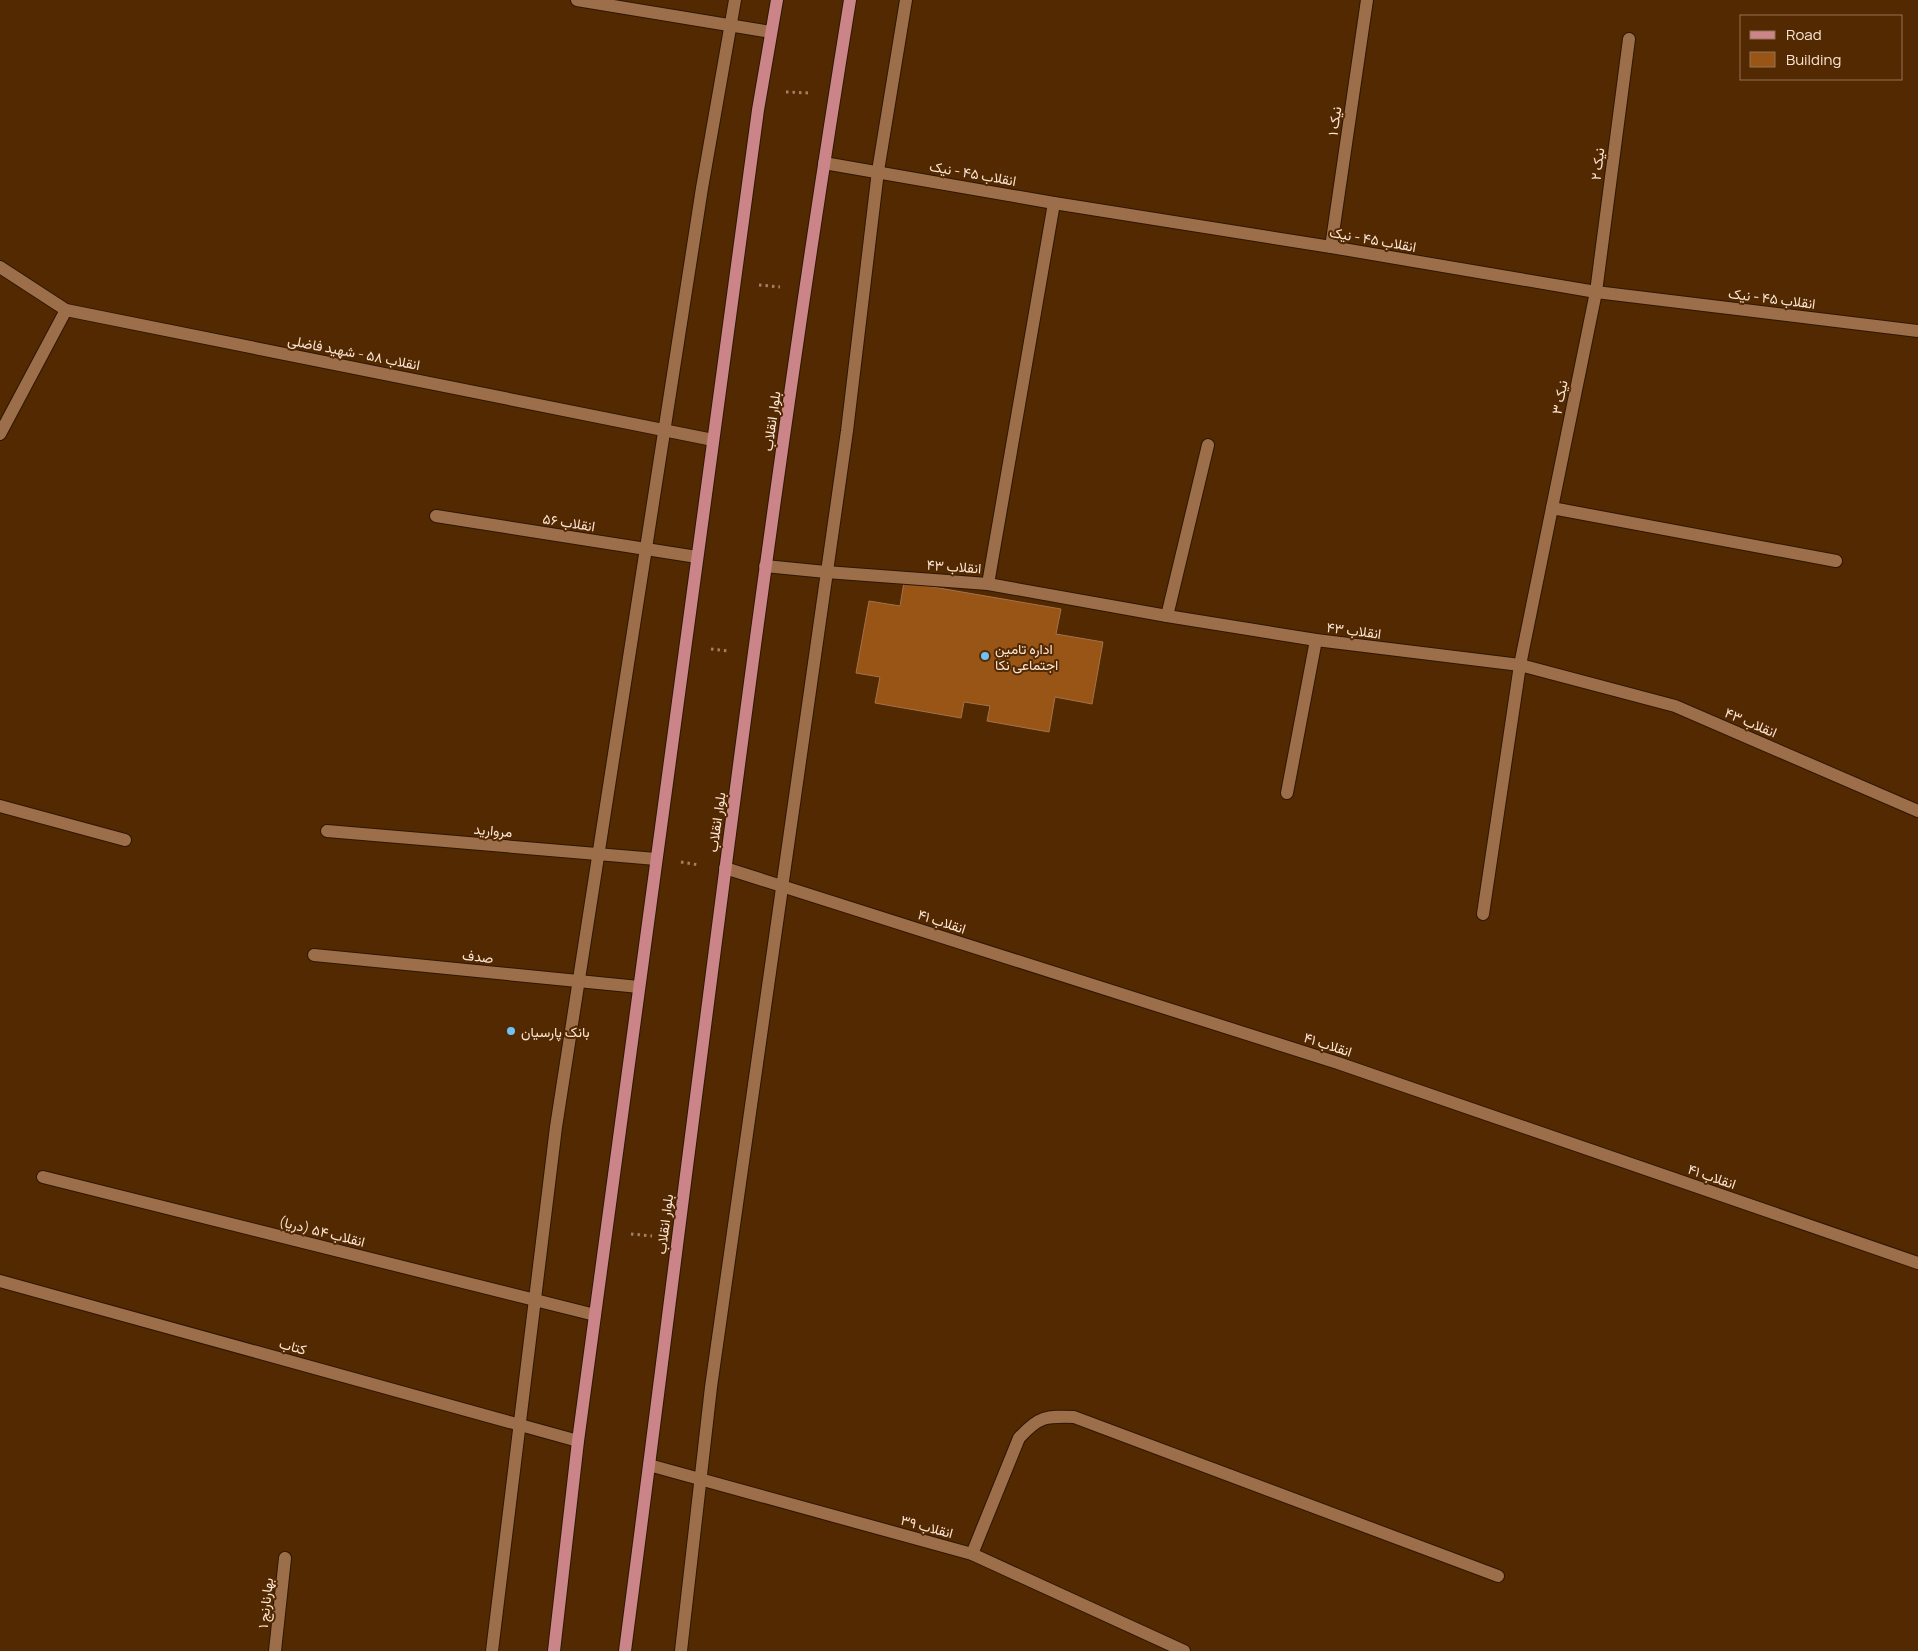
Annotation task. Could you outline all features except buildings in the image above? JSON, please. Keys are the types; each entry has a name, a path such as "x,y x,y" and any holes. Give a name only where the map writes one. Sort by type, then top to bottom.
{"main road":[{"path":"554,1651 578,1441 656,859 734,282 761,90 776,0"},
{"name":"بلوار انقلاب","path":"624,1651 765,566 824,163 850,0"}],"street":[{"path":"577,0 771,32"},
{"path":"492,1651 556,1126 702,188 735,0"},
{"path":"681,1651 713,1377 847,431 878,171 906,0"},
{"name":"نیک ۱","path":"1331,246 1367,0"},
{"name":"نیک ۲","path":"1596,292 1629,39"},
{"name":"انقلاب ۴۵ - نیک","path":"824,163 878,171 1054,204 1331,246 1596,292 1918,331"},
{"path":"988,584 1054,204"},
{"name":"انقلاب ۵۸ - شهید فاضلی","path":"0,267 66,310 713,440"},
{"name":"نیک ۳","path":"1483,914 1520,666 1596,292"},
{"path":"0,434 66,310"},
{"path":"1167,616 1208,445"},
{"path":"1552,508 1836,561"},
{"name":"انقلاب ۵۶","path":"436,516 697,557"},
{"name":"انقلاب ۴۳","path":"765,566 988,584 1316,640 1520,666 1675,706 1918,811"},
{"path":"1287,793 1316,640"},
{"path":"0,806 125,840"},
{"name":"مروارید","path":"327,831 656,859"},
{"name":"انقلاب ۴۱","path":"725,868 1338,1063 1918,1263"},
{"name":"صدف","path":"314,955 639,988"},
{"name":"انقلاب ۵۴ (دریا)","path":"43,1177 595,1315"},
{"name":"کتاب","path":"0,1281 578,1441"},
{"path":"972,1554 1019,1438 1032,1424 1050,1416 1074,1417 1498,1576"},
{"name":"انقلاب ۳۹","path":"649,1465 972,1554 1184,1651"},
{"name":"بهارنارنج ۱","path":"275,1651 285,1558"}],"path":[{"path":"761,90 835,94"},
{"path":"734,282 806,290"},
{"path":"685,647 755,654"},
{"path":"656,859 725,868"},
{"path":"606,1231 678,1239"}],"place":[{"name":"اداره تامین اجتماعی نکا","path":"985,656"},
{"name":"بانک پارسیان","path":"511,1031"}]}
